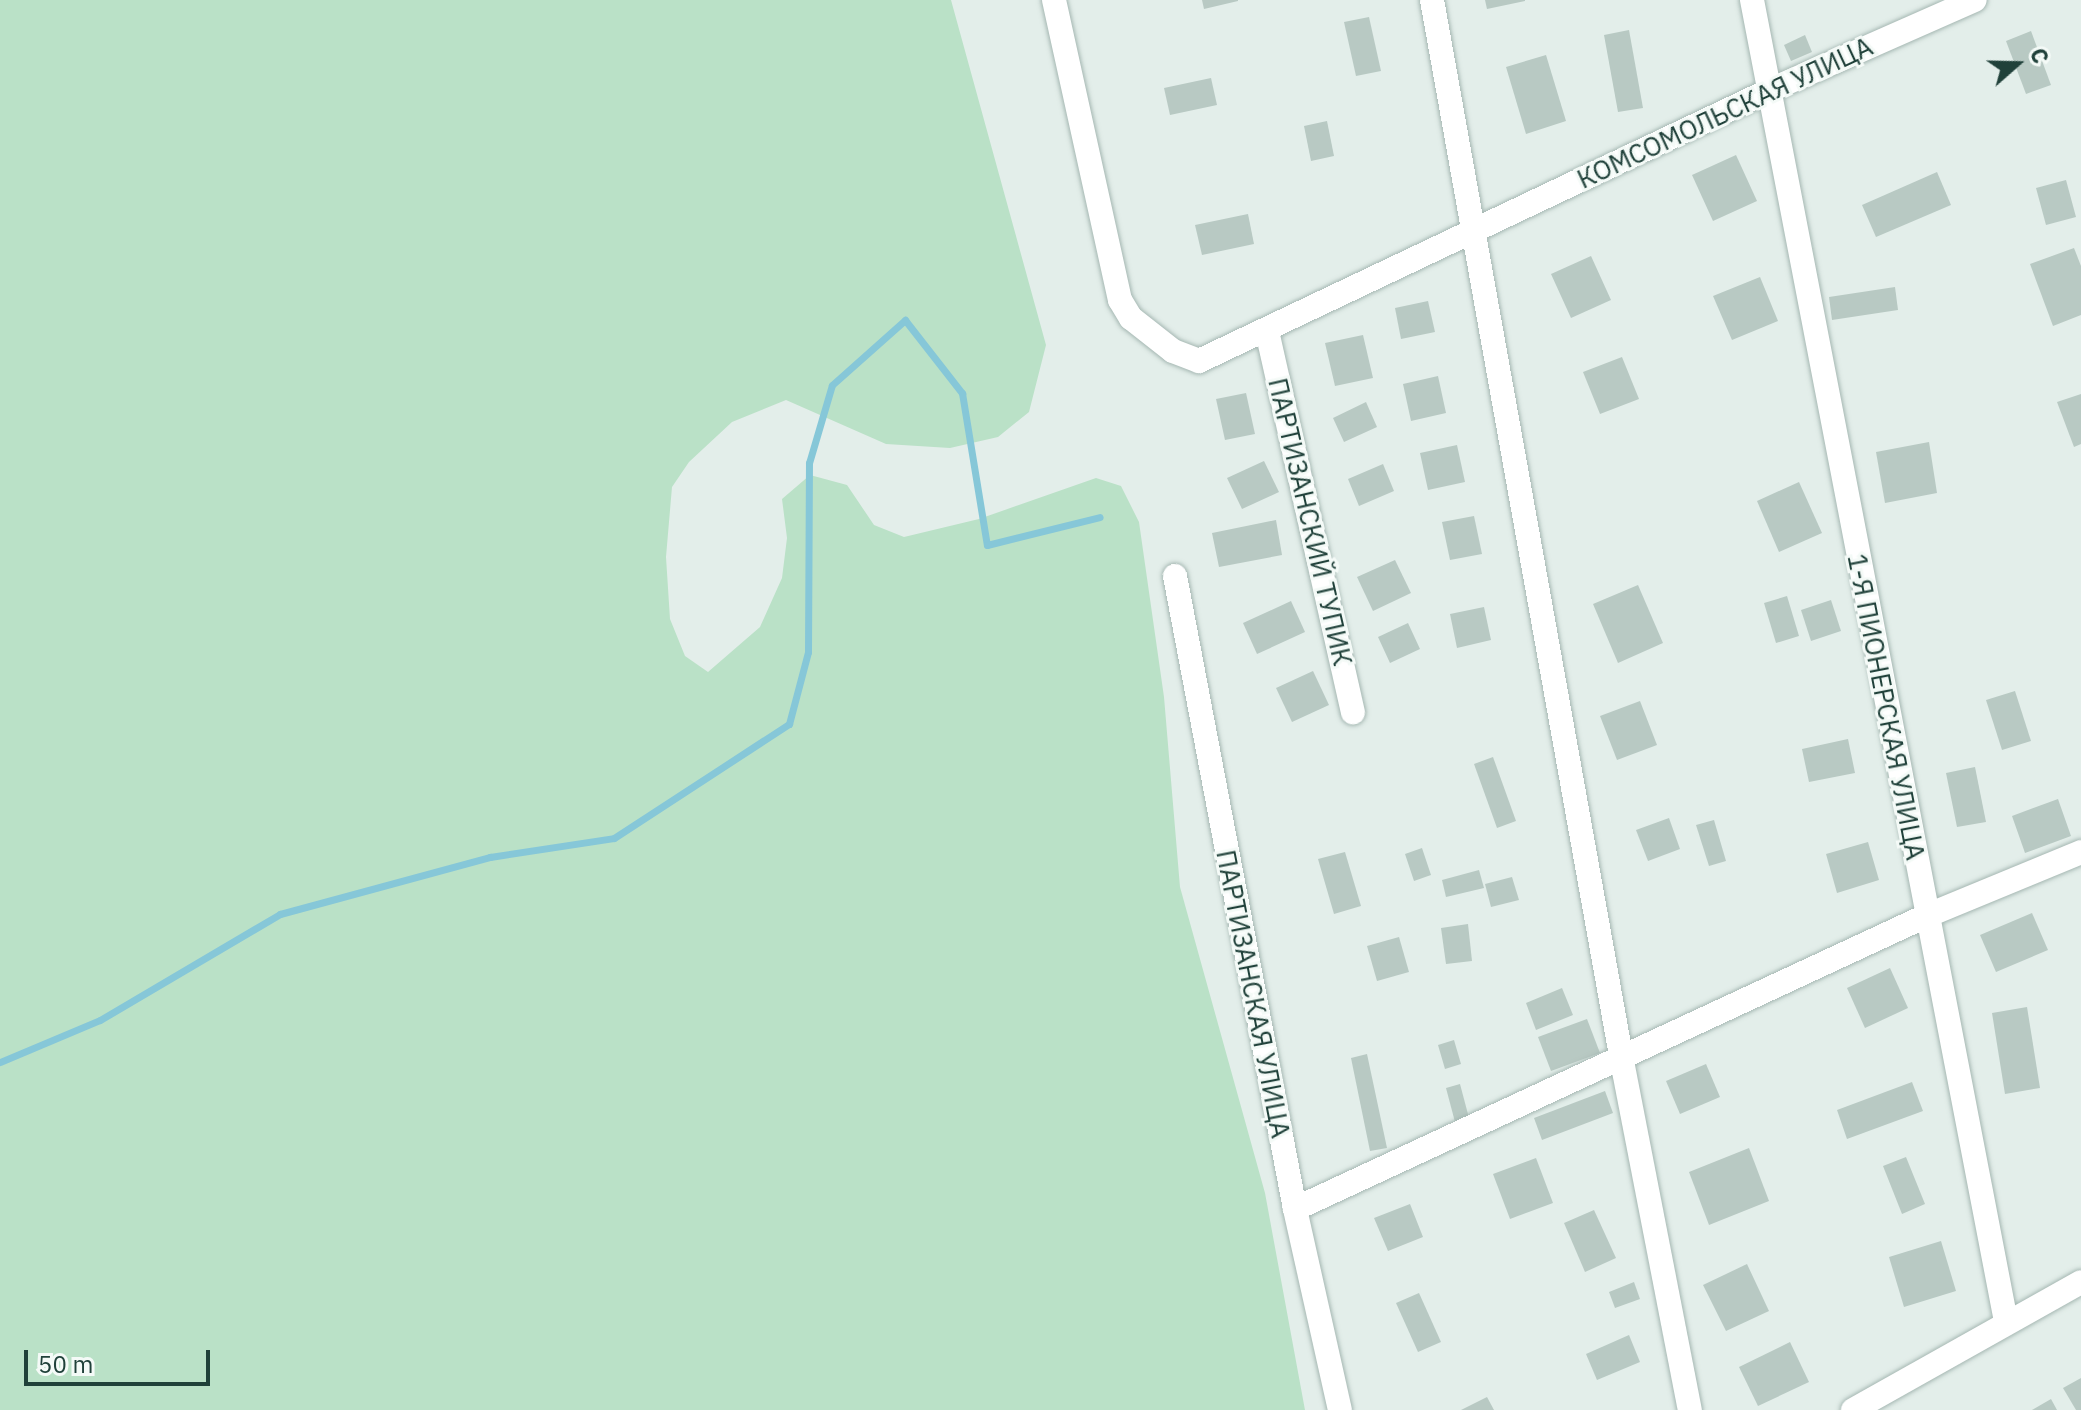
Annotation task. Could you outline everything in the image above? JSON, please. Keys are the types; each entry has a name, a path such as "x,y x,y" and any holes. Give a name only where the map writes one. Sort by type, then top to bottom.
{"street":[{"path":"1054,0 1120,300 1131,318 1189,360 1212,358 1476,227"},
{"path":"1432,0 1476,227 1622,1061 1690,1410"},
{"name":"1-Я ПИОНЕРСКАЯ УЛИЦА","path":"1752,0 1766,92 2006,1322"},
{"name":"КОМСОМОЛЬСКАЯ УЛИЦА","path":"1476,227 1766,92 1975,0"},
{"name":"ПАРТИЗАНСКИЙ ТУПИК","path":"1267,331 1353,712"},
{"name":"ПАРТИЗАНСКАЯ УЛИЦА","path":"1175,576 1295,1209 1340,1410"},
{"path":"1295,1209 1622,1061 1926,916 2081,852"},
{"path":"1853,1410 2081,1282"}],"green space":[{"path":"0,0 951,0 1046,345 1029,412 998,437 950,448 886,444 786,400 732,422 689,462 672,487 666,557 670,619 685,656 708,672 760,627 782,578 787,538 782,499 810,475 847,485 874,525 904,537 979,519 1096,478 1121,486 1139,522 1164,697 1180,887 1265,1193 1305,1410 0,1410"}],"building":[{"path":"1202,0 1238,0 1238,1 1204,9"},
{"path":"1485,0 1525,0 1525,1 1487,9"},
{"path":"1369,17 1381,71 1356,76 1344,22"},
{"path":"1629,30 1643,108 1618,112 1604,35"},
{"path":"2031,31 2051,85 2026,94 2006,41"},
{"path":"1805,35 1812,52 1791,61 1784,45"},
{"path":"1546,55 1566,121 1526,134 1506,67"},
{"path":"1211,78 1217,105 1170,115 1164,88"},
{"path":"1327,121 1334,156 1311,161 1304,126"},
{"path":"1736,155 1757,201 1713,221 1692,175"},
{"path":"1937,172 1951,205 1876,237 1862,205"},
{"path":"2066,180 2076,217 2046,225 2036,188"},
{"path":"1248,214 1254,244 1202,255 1195,225"},
{"path":"2074,248 2081,266 2081,315 2053,326 2030,264"},
{"path":"1591,256 1611,300 1571,318 1551,274"},
{"path":"1760,277 1778,321 1732,340 1713,296"},
{"path":"1895,287 1898,310 1832,320 1829,297"},
{"path":"1428,301 1435,332 1401,339 1395,308"},
{"path":"1363,335 1373,378 1335,386 1325,343"},
{"path":"1622,357 1639,399 1600,414 1583,372"},
{"path":"1438,376 1446,413 1411,421 1403,384"},
{"path":"1246,393 1255,434 1225,440 1216,399"},
{"path":"2081,394 2081,444 2074,447 2057,402"},
{"path":"1366,402 1377,427 1344,442 1333,418"},
{"path":"1929,442 1937,493 1885,503 1876,452"},
{"path":"1457,445 1465,482 1428,490 1420,453"},
{"path":"1264,461 1279,492 1242,509 1227,478"},
{"path":"1383,464 1394,491 1359,506 1348,479"},
{"path":"1799,482 1822,533 1779,552 1757,501"},
{"path":"1474,516 1482,554 1450,560 1442,522"},
{"path":"1276,520 1282,555 1219,567 1212,533"},
{"path":"1395,560 1411,593 1373,611 1357,577"},
{"path":"1638,585 1663,643 1618,663 1593,604"},
{"path":"1787,596 1799,636 1776,643 1764,603"},
{"path":"1831,600 1841,631 1811,641 1801,610"},
{"path":"1291,601 1305,632 1257,654 1243,623"},
{"path":"1484,607 1491,640 1457,648 1450,614"},
{"path":"1408,623 1420,649 1390,663 1378,637"},
{"path":"1313,671 1329,705 1292,722 1276,688"},
{"path":"2015,691 2031,741 2002,750 1986,700"},
{"path":"1640,701 1657,745 1617,760 1600,716"},
{"path":"1848,739 1855,773 1809,782 1802,749"},
{"path":"1493,757 1516,821 1497,828 1474,764"},
{"path":"1975,767 1986,822 1957,827 1946,773"},
{"path":"2058,799 2071,836 2025,853 2012,816"},
{"path":"1669,818 1680,849 1648,861 1636,830"},
{"path":"1714,820 1726,861 1709,866 1696,825"},
{"path":"1868,842 1879,880 1837,893 1826,854"},
{"path":"1422,848 1431,875 1414,881 1405,854"},
{"path":"1345,852 1361,906 1334,914 1318,859"},
{"path":"1479,870 1484,888 1446,897 1442,880"},
{"path":"1512,877 1519,900 1491,907 1485,884"},
{"path":"2032,913 2048,950 1996,972 1980,935"},
{"path":"1468,924 1472,961 1446,964 1441,928"},
{"path":"1399,937 1409,972 1377,981 1367,946"},
{"path":"1890,968 1908,1008 1865,1028 1847,988"},
{"path":"1562,988 1573,1015 1536,1030 1526,1003"},
{"path":"2027,1007 2040,1088 2005,1094 1992,1013"},
{"path":"1587,1019 1600,1053 1551,1071 1538,1037"},
{"path":"1454,1040 1461,1064 1445,1069 1438,1045"},
{"path":"1367,1054 1387,1148 1370,1151 1351,1058"},
{"path":"1706,1064 1720,1097 1680,1114 1666,1081"},
{"path":"1912,1082 1923,1111 1847,1139 1837,1110"},
{"path":"1460,1084 1469,1118 1455,1122 1446,1088"},
{"path":"1605,1091 1613,1113 1542,1140 1534,1118"},
{"path":"1749,1148 1769,1201 1709,1225 1689,1172"},
{"path":"1906,1157 1925,1204 1902,1214 1883,1166"},
{"path":"1536,1158 1553,1203 1510,1219 1493,1174"},
{"path":"1410,1204 1423,1237 1388,1251 1374,1218"},
{"path":"1594,1210 1616,1258 1585,1272 1564,1223"},
{"path":"1941,1241 1956,1291 1904,1307 1889,1257"},
{"path":"1747,1264 1769,1311 1726,1331 1703,1285"},
{"path":"1634,1282 1640,1299 1615,1308 1609,1292"},
{"path":"1419,1293 1441,1342 1418,1352 1396,1303"},
{"path":"1629,1335 1640,1362 1597,1380 1586,1354"},
{"path":"1790,1342 1809,1382 1758,1406 1739,1367"},
{"path":"2081,1378 2081,1410 2076,1410 2063,1388"},
{"path":"1487,1397 1494,1410 1461,1410"},
{"path":"2051,1399 2057,1410 2032,1410"}],"waterway":[{"path":"0,1062 100,1020 280,914 490,857 614,838 789,724 808,652 809,463 832,385 905,320 962,393 987,545 1100,517"}]}
